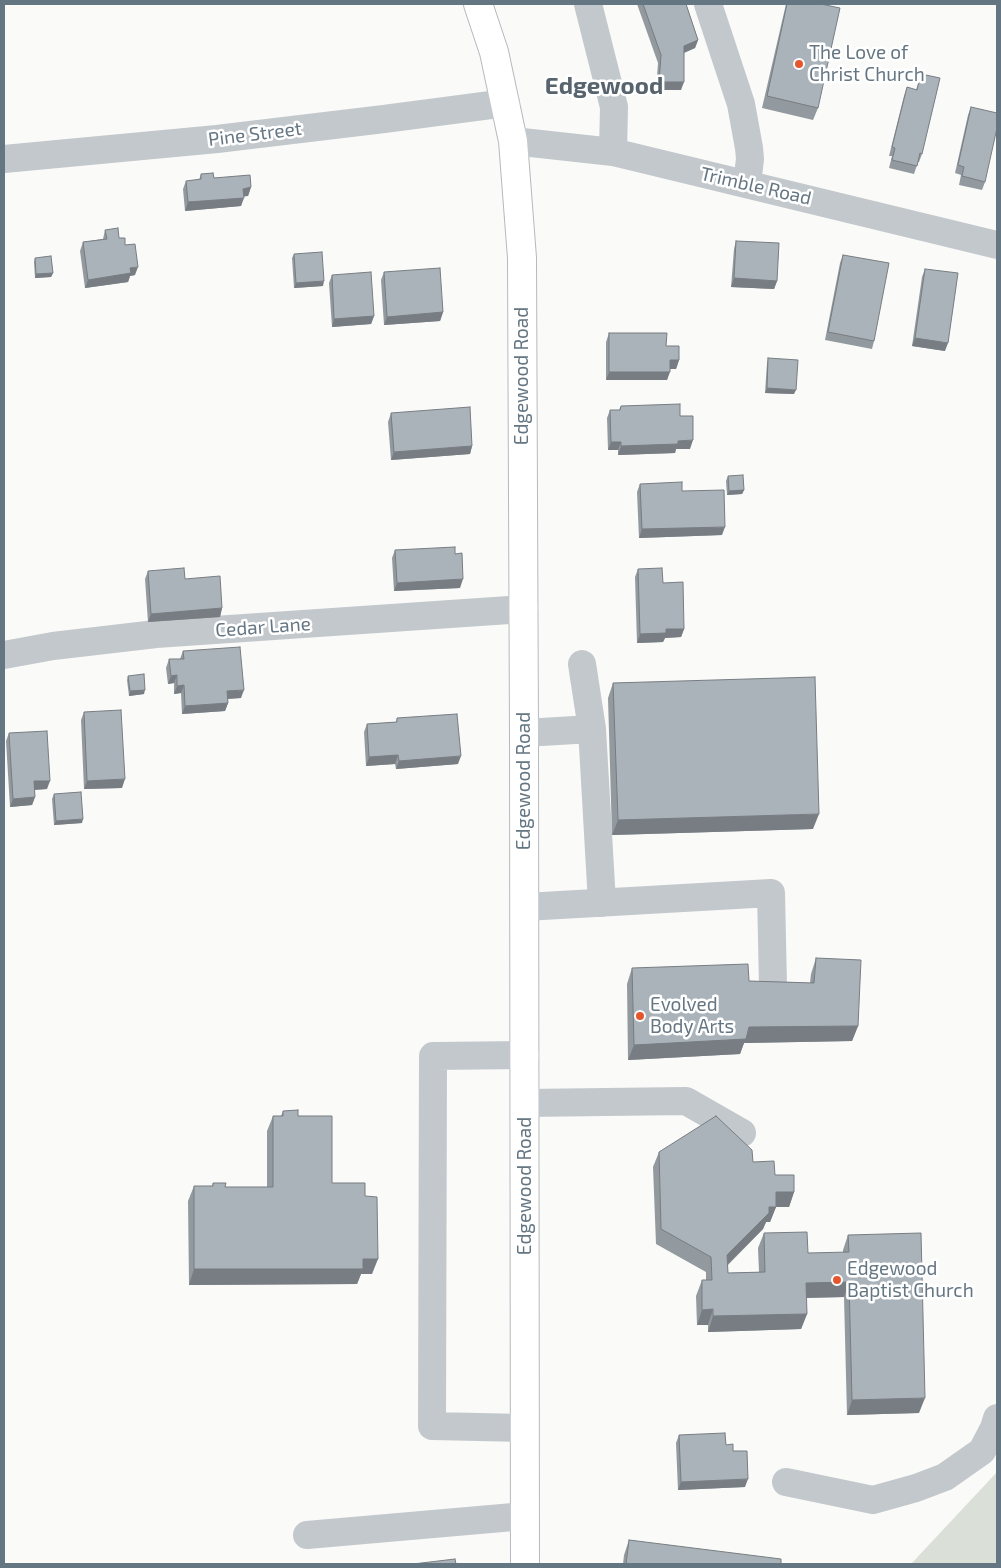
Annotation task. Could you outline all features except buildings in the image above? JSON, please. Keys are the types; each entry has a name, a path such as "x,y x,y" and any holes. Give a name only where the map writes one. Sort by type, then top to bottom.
{"main road":[{"name":"Edgewood Road","path":"479,4 494,52 513,141 522,258 525,1564"}],"street":[{"path":"588,4 614,107 613,152"},
{"path":"708,4 742,104 749,148 747,184"},
{"name":"Pine Street","path":"4,159 218,139 384,120 506,103"},
{"name":"Trimble Road","path":"513,141 613,152 997,245"},
{"name":"Cedar Lane","path":"4,655 53,646 156,634 524,609"},
{"path":"582,664 592,729 602,902"},
{"path":"524,733 592,729"},
{"path":"524,907 771,893 773,986"},
{"path":"525,1055 433,1056 432,1426 525,1428"},
{"path":"525,1103 686,1101 742,1132"},
{"path":"786,1482 873,1500 916,1488 944,1477 982,1451 997,1418"},
{"path":"307,1535 525,1516"}],"shaded area":[{"path":"997,1472 997,1564 911,1564"}],"place":[{"name":"The Love of Christ Church","path":"799,64"},
{"name":"Evolved Body Arts","path":"640,1016"},
{"name":"Edgewood Baptist Church","path":"837,1280"}],"district":[{"name":"Edgewood","path":"604,86"}]}
